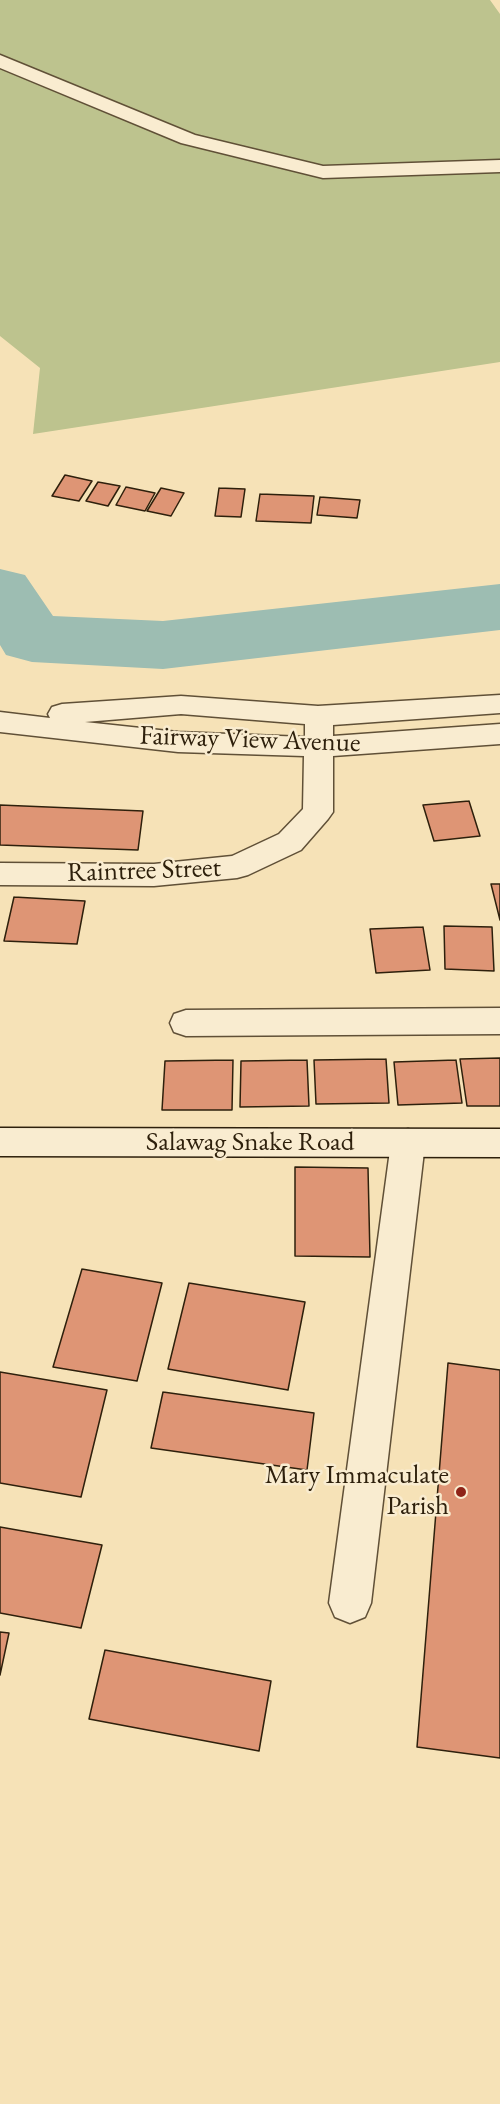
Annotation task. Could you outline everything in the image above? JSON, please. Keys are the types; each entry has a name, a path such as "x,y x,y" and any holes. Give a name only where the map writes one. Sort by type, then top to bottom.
{"street":[{"path":"0,61 188,139 323,172 500,166"},
{"name":"Fairway View Avenue","path":"0,720 181,705 318,716 500,704"},
{"name":"Raintree Street","path":"0,874 154,875 237,867 290,842 318,812 320,747 318,716"},
{"name":"Fairway View Avenue","path":"0,720 178,742 320,747 500,734"},
{"path":"186,1023 500,1021"},
{"name":"Salawag Snake Road","path":"0,1142 500,1143"},
{"path":"350,1604 408,1143"}],"green space":[{"path":"0,0 490,0 500,14 500,362 33,434 40,368 0,336"}],"building":[{"path":"65,475 92,481 79,501 52,496"},
{"path":"98,482 120,486 108,506 86,501"},
{"path":"126,487 155,493 145,511 116,505"},
{"path":"161,488 184,493 171,516 147,511"},
{"path":"219,488 245,489 241,517 215,516"},
{"path":"260,494 314,496 311,523 256,521"},
{"path":"320,497 360,500 357,518 317,515"},
{"path":"469,801 480,836 434,841 423,805"},
{"path":"0,805 143,811 138,850 0,845"},
{"path":"491,884 500,884 500,920"},
{"path":"14,897 85,901 77,944 4,941"},
{"path":"444,926 492,927 494,971 445,969"},
{"path":"423,927 430,970 376,973 370,929"},
{"path":"500,1058 500,1106 467,1106 460,1059"},
{"path":"386,1059 389,1103 316,1104 314,1060"},
{"path":"233,1060 232,1110 162,1110 165,1061"},
{"path":"307,1060 309,1106 240,1107 241,1061"},
{"path":"456,1060 462,1103 398,1105 394,1062"},
{"path":"295,1167 368,1168 370,1257 295,1256"},
{"path":"82,1269 162,1283 137,1381 53,1367"},
{"path":"189,1283 305,1302 288,1390 168,1369"},
{"path":"448,1363 500,1370 500,1758 417,1747"},
{"path":"0,1372 107,1390 81,1497 0,1483"},
{"path":"163,1392 314,1413 307,1470 151,1448"},
{"path":"0,1527 102,1545 81,1628 0,1613"},
{"path":"0,1632 9,1633 0,1675"},
{"path":"105,1650 271,1681 259,1751 89,1719"}],"waterway":[{"path":"0,591 32,638 163,645 500,607"}],"place":[{"name":"Mary Immaculate Parish","path":"461,1492"}]}
